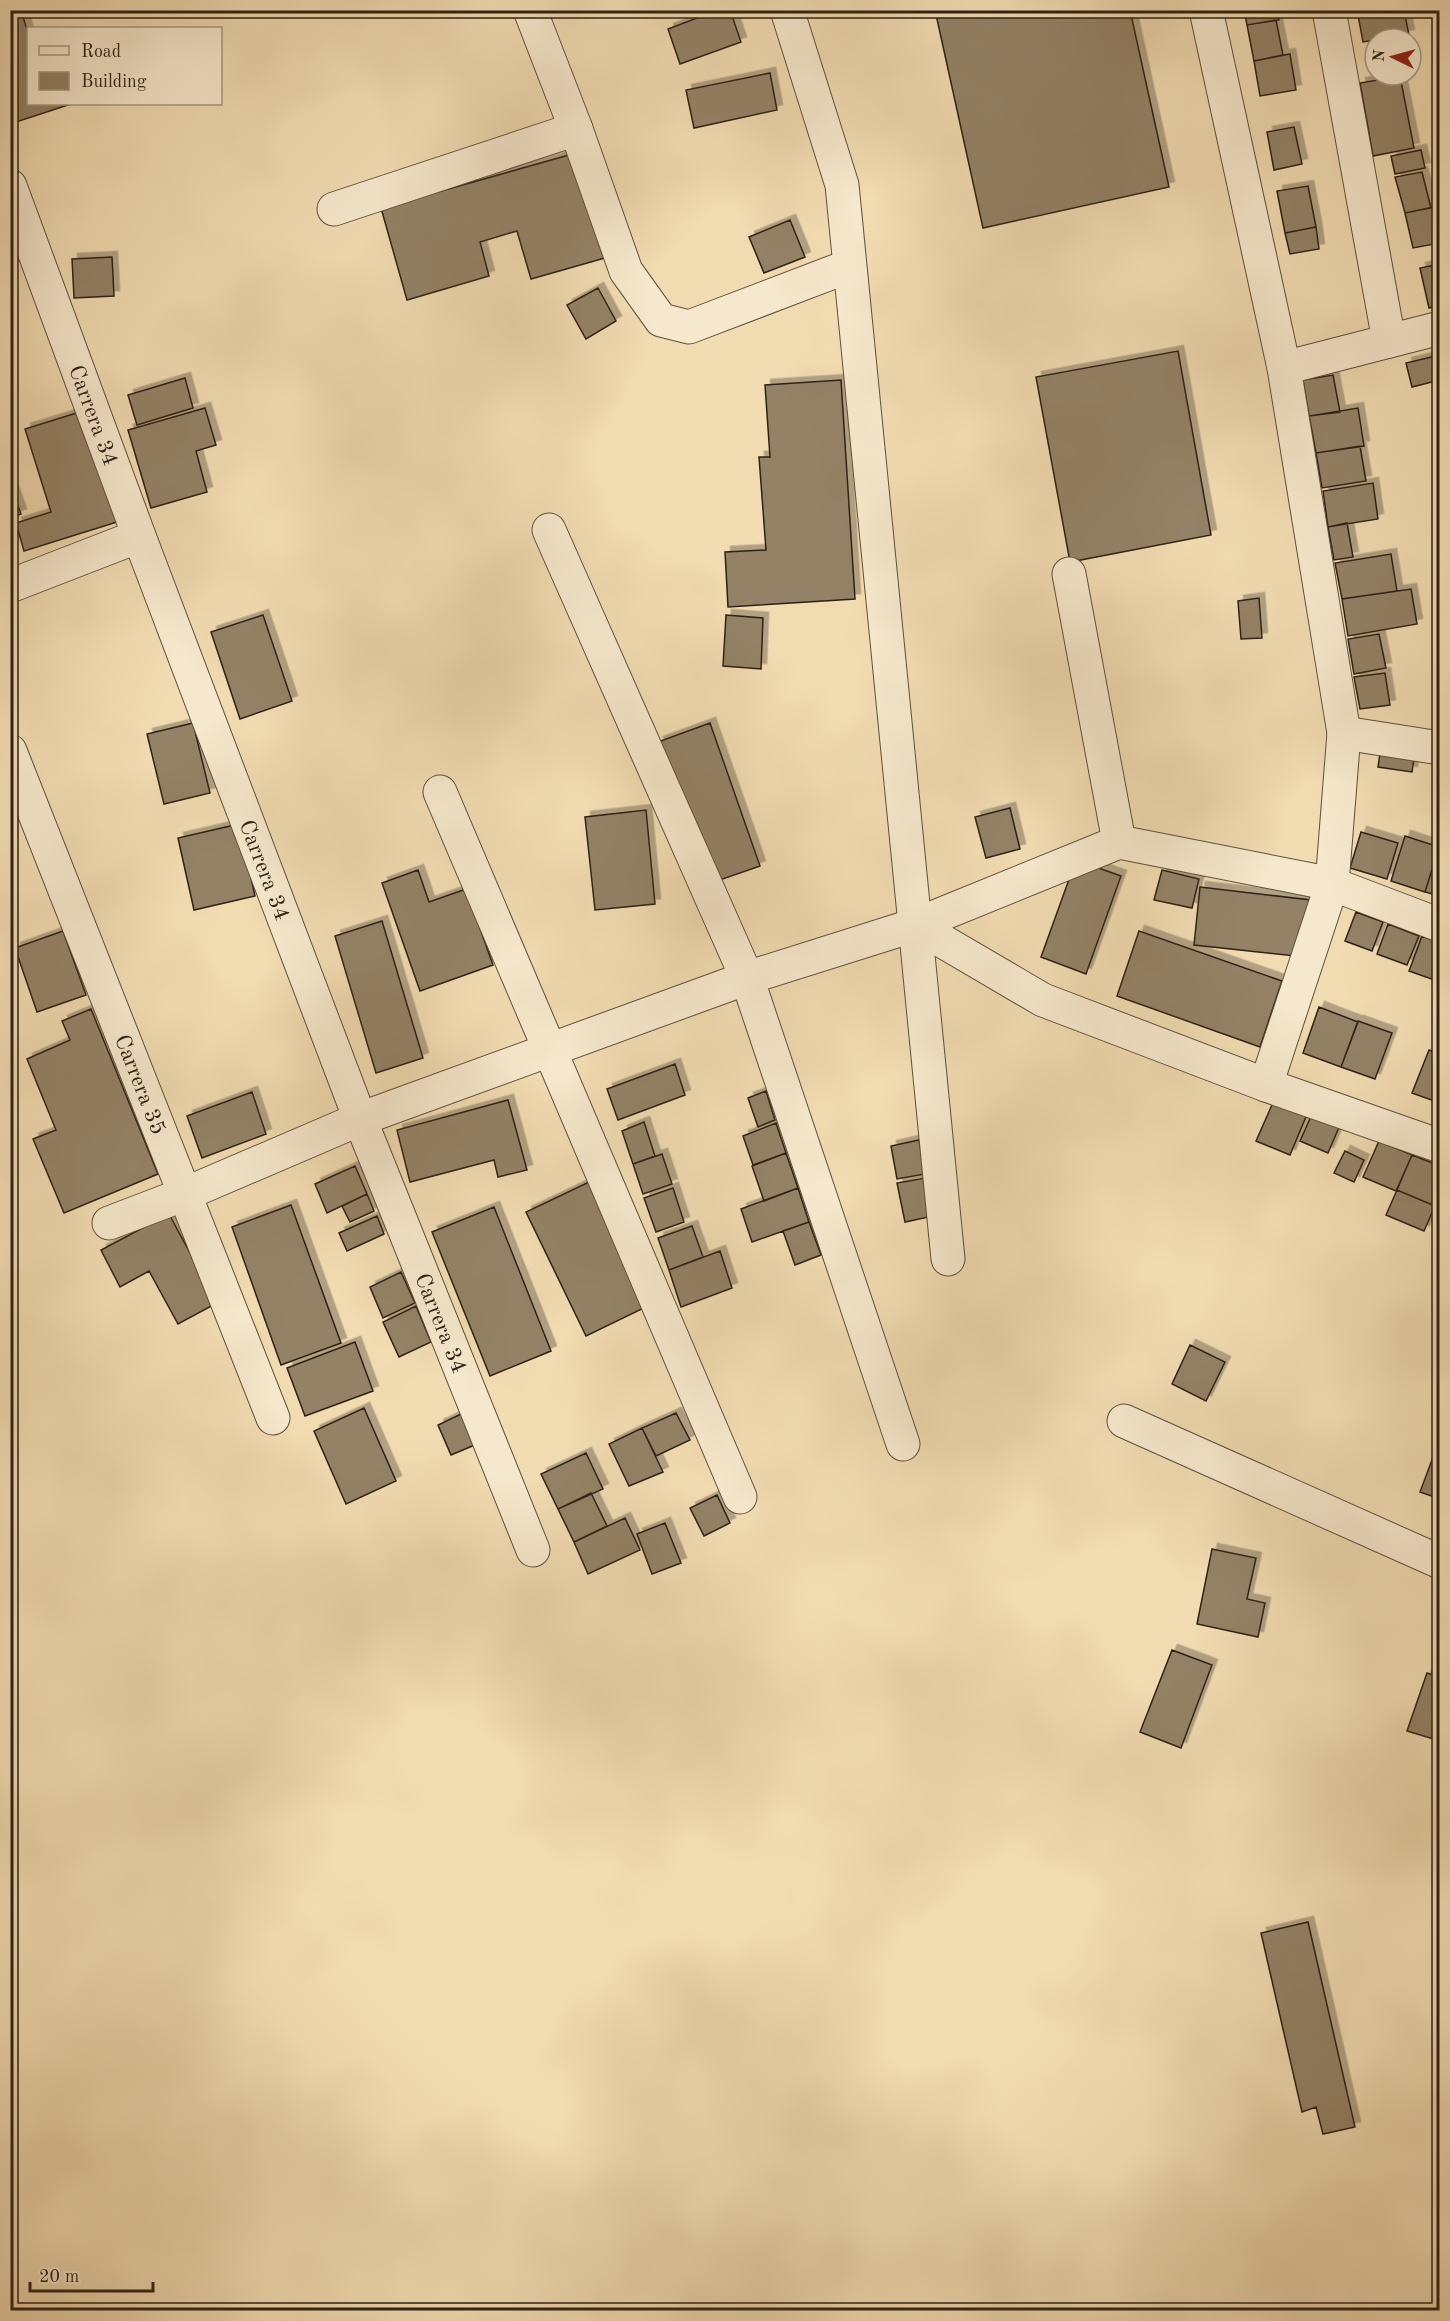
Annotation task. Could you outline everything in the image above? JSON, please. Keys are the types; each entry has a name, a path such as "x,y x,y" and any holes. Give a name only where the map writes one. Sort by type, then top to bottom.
{"street":[{"path":"530,10 576,129 626,271 661,320 689,327 849,266"},
{"path":"787,10 842,184 948,1259"},
{"path":"1206,10 1284,368 1344,733 1332,884 1266,1085"},
{"path":"1329,10 1389,341"},
{"path":"334,208 576,129"},
{"name":"Carrera 34","path":"10,186 360,1119 533,1550"},
{"path":"1284,368 1440,328"},
{"path":"549,530 747,978 903,1444"},
{"path":"10,586 140,536"},
{"path":"1069,574 1119,842"},
{"path":"1344,733 1440,748"},
{"name":"Carrera 35","path":"10,751 273,1418"},
{"path":"440,792 740,1497"},
{"path":"109,1223 185,1194 360,1119 549,1048 747,978 915,925 1119,842 1332,884 1440,925"},
{"path":"915,925 1043,1000 1266,1085 1440,1146"},
{"path":"1124,1421 1440,1562"}],"building":[{"path":"10,10 21,10 27,30 27,105 68,105 10,124"},
{"path":"718,10 730,10 741,42 680,64 668,29"},
{"path":"935,10 1130,10 1169,187 983,228"},
{"path":"1244,10 1277,10 1279,20 1247,25"},
{"path":"1357,10 1404,10 1407,27 1363,27 1363,42"},
{"path":"1276,20 1283,55 1254,61 1247,25"},
{"path":"1290,54 1296,90 1260,96 1254,61"},
{"path":"770,73 777,110 694,128 686,90"},
{"path":"1363,82 1363,87 1402,87 1414,148 1373,156 1360,83"},
{"path":"1294,127 1302,164 1274,170 1267,132"},
{"path":"1421,150 1425,168 1395,174 1391,156"},
{"path":"576,153 605,258 531,279 517,231 480,242 489,276 407,300 381,208"},
{"path":"1422,172 1431,208 1405,213 1395,177"},
{"path":"1308,186 1316,227 1285,233 1277,191"},
{"path":"1434,207 1440,230 1440,243 1413,248 1405,213"},
{"path":"790,220 805,257 764,273 749,237"},
{"path":"1316,227 1319,249 1290,254 1285,233"},
{"path":"112,257 114,296 74,298 72,259"},
{"path":"1440,264 1440,305 1429,308 1420,268"},
{"path":"598,288 616,321 586,339 567,305"},
{"path":"1178,351 1211,535 1070,562 1036,377"},
{"path":"1440,355 1440,380 1412,387 1406,363"},
{"path":"1333,375 1340,412 1309,416 1303,380"},
{"path":"185,378 193,408 137,425 128,395"},
{"path":"841,380 855,599 728,607 725,552 766,550 759,457 770,457 765,385"},
{"path":"205,408 216,445 196,451 207,492 151,508 128,430"},
{"path":"1358,408 1364,446 1316,453 1309,416"},
{"path":"83,411 117,522 24,551 16,523 51,512 25,429"},
{"path":"1360,446 1366,481 1322,488 1316,453"},
{"path":"10,483 21,514 10,518"},
{"path":"1373,483 1378,519 1328,527 1323,491"},
{"path":"1347,523 1353,557 1334,560 1328,527"},
{"path":"1391,554 1397,591 1342,599 1335,563"},
{"path":"1411,589 1417,624 1348,636 1342,599"},
{"path":"1259,598 1262,638 1241,639 1238,601"},
{"path":"263,615 292,701 240,719 211,632"},
{"path":"726,615 763,618 761,669 723,666"},
{"path":"1379,634 1386,668 1354,674 1348,639"},
{"path":"1385,673 1390,705 1360,709 1354,677"},
{"path":"193,723 210,793 164,804 147,734"},
{"path":"710,723 760,866 708,884 658,742"},
{"path":"1382,740 1416,745 1412,772 1378,767"},
{"path":"1010,808 1020,849 986,858 975,817"},
{"path":"646,810 655,904 595,910 585,817"},
{"path":"239,824 255,896 194,910 178,838"},
{"path":"1361,832 1398,843 1387,879 1350,868"},
{"path":"1405,836 1439,847 1425,892 1391,881"},
{"path":"1440,847 1440,896 1425,892"},
{"path":"1076,860 1121,876 1086,974 1041,957"},
{"path":"418,870 429,902 466,889 493,965 420,991 382,883"},
{"path":"1162,870 1199,879 1192,908 1154,900"},
{"path":"1200,887 1311,900 1305,957 1194,945"},
{"path":"1356,912 1383,922 1372,951 1345,941"},
{"path":"382,921 423,1058 376,1073 335,936"},
{"path":"1388,924 1419,936 1407,965 1377,954"},
{"path":"63,931 86,995 37,1012 15,948"},
{"path":"1139,931 1282,981 1260,1047 1117,996"},
{"path":"1422,936 1440,943 1440,982 1409,971"},
{"path":"1319,1007 1358,1022 1341,1067 1303,1053"},
{"path":"91,1009 158,1174 64,1213 33,1139 56,1130 27,1059 70,1040 62,1021"},
{"path":"1358,1021 1392,1033 1375,1079 1341,1067"},
{"path":"1429,1050 1440,1054 1440,1103 1412,1093"},
{"path":"675,1064 685,1095 618,1120 607,1089"},
{"path":"766,1091 775,1120 758,1127 748,1098"},
{"path":"252,1092 266,1134 202,1158 187,1116"},
{"path":"1275,1098 1308,1112 1290,1155 1256,1141"},
{"path":"508,1100 527,1170 498,1177 494,1160 410,1182 397,1130"},
{"path":"1312,1114 1340,1125 1328,1153 1300,1141"},
{"path":"644,1122 655,1156 633,1164 622,1131"},
{"path":"776,1123 786,1153 753,1165 743,1136"},
{"path":"919,1140 925,1174 897,1179 891,1146"},
{"path":"1379,1141 1412,1155 1396,1191 1363,1177"},
{"path":"1345,1151 1364,1160 1354,1182 1334,1173"},
{"path":"786,1153 798,1188 764,1201 752,1166"},
{"path":"662,1154 672,1184 643,1194 633,1164"},
{"path":"1412,1155 1440,1166 1440,1196 1435,1206 1397,1190"},
{"path":"355,1166 367,1194 327,1213 315,1184"},
{"path":"931,1177 938,1215 905,1222 897,1183"},
{"path":"589,1182 648,1306 586,1336 526,1212"},
{"path":"673,1188 684,1222 656,1232 644,1198"},
{"path":"798,1188 809,1222 752,1242 741,1209"},
{"path":"1397,1190 1435,1206 1424,1231 1386,1215"},
{"path":"367,1194 374,1211 350,1222 342,1206"},
{"path":"291,1205 341,1343 281,1365 232,1227"},
{"path":"494,1207 551,1351 490,1376 432,1232"},
{"path":"169,1214 217,1303 178,1324 149,1271 120,1287 101,1250"},
{"path":"377,1216 384,1234 347,1251 339,1233"},
{"path":"809,1222 821,1255 795,1265 783,1231"},
{"path":"692,1226 703,1257 669,1270 658,1238"},
{"path":"720,1251 732,1288 681,1307 669,1270"},
{"path":"401,1272 415,1303 383,1318 370,1287"},
{"path":"416,1306 431,1342 399,1357 383,1322"},
{"path":"355,1342 373,1391 305,1416 287,1368"},
{"path":"1190,1345 1225,1362 1206,1401 1172,1384"},
{"path":"364,1408 396,1481 346,1504 314,1431"},
{"path":"463,1413 477,1444 451,1455 438,1425"},
{"path":"676,1413 690,1440 656,1456 642,1428"},
{"path":"642,1428 663,1472 629,1486 609,1444"},
{"path":"1436,1449 1440,1451 1440,1499 1420,1492"},
{"path":"586,1453 603,1489 558,1509 541,1474"},
{"path":"591,1493 607,1526 574,1542 558,1509"},
{"path":"717,1495 730,1523 704,1536 690,1508"},
{"path":"625,1518 640,1550 588,1574 574,1542"},
{"path":"665,1523 681,1563 652,1574 637,1534"},
{"path":"1212,1549 1256,1558 1247,1599 1265,1603 1258,1637 1197,1624"},
{"path":"1172,1650 1212,1665 1181,1748 1140,1732"},
{"path":"1427,1673 1440,1677 1440,1741 1407,1731"},
{"path":"1308,1922 1355,2127 1323,2134 1316,2107 1302,2112 1261,1933"}]}
